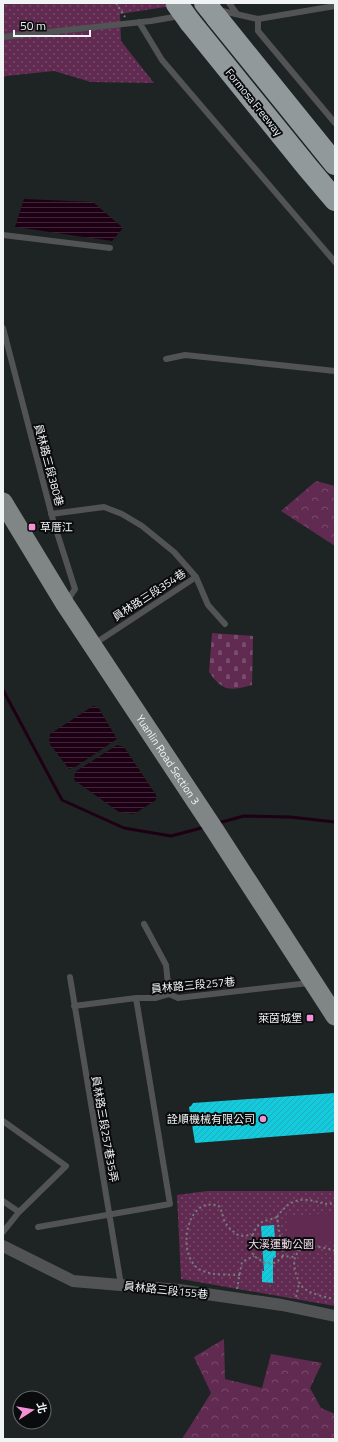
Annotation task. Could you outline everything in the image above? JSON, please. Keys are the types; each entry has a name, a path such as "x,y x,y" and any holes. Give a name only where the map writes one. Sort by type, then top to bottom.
{"highway":[{"path":"204,10 335,164"},
{"name":"Formosa Freeway","path":"204,10 308,168 335,200"}],"main road":[{"name":"Yuanlin Road Section 3","path":"3,502 92,645 335,1016"}],"street":[{"name":"員林路三段155巷","path":"3,1246 73,1281 180,1290 236,1298 335,1316"}],"lane":[{"path":"3,37 139,22 204,10 258,18 335,6"},
{"path":"258,18 258,31 335,123"},
{"path":"139,22 162,60 335,262"},
{"path":"3,235 110,248"},
{"name":"員林路三段380巷","path":"3,328 51,514 75,588 66,604"},
{"path":"166,359 185,355 335,371"},
{"name":"員林路三段354巷","path":"51,514 104,507 122,514 142,526 174,552 196,577 92,645"},
{"path":"196,577 208,605 225,624"},
{"path":"144,924 166,965 169,994"},
{"name":"員林路三段257巷35弄","path":"70,977 121,1285"},
{"name":"員林路三段257巷","path":"74,1006 136,998 154,998 169,994 178,998 313,982"},
{"path":"38,1227 170,1204 136,998"},
{"path":"3,1121 66,1166 19,1212 3,1232"},
{"path":"3,1201 19,1212"}],"path":[{"path":"116,3 130,23"},
{"path":"277,1217 283,1256 279,1261 270,1264 264,1263 254,1256 250,1246 257,1226 277,1217 287,1204 294,1201 305,1199 323,1204 335,1203"},
{"path":"240,1275 214,1274 202,1271 194,1266 188,1255 186,1243 190,1222 194,1214 202,1206 212,1204 218,1205 222,1210 224,1219 229,1228 240,1236 253,1235"},
{"path":"335,1251 322,1247 311,1247 301,1249 294,1257 294,1267 299,1283 306,1290 335,1299"},
{"path":"236,1298 242,1262 254,1256"},
{"path":"283,1256 294,1257"},
{"path":"294,1308 299,1283"}],"green space":[{"path":"3,3 191,3 120,14 121,41 154,83 91,82 54,71 6,76 3,78"},
{"path":"316,481 335,486 335,546 281,511"},
{"path":"212,633 253,636 252,685 232,689 223,686 214,679 209,672"},
{"name":"大溪運動公園","path":"207,1191 335,1191 335,1306 181,1279 177,1195"},
{"path":"334,1213 335,1242 288,1245 286,1216"},
{"path":"224,1339 225,1379 262,1388 271,1354 322,1363 310,1388 321,1408 335,1414 335,1439 182,1439 211,1393 194,1357"}],"shaded area":[{"path":"24,199 93,202 123,228 112,241 15,227"},
{"path":"93,706 98,707 117,739 77,766 69,769 49,743 50,734"},
{"path":"117,745 124,747 156,795 156,800 134,814 119,812 74,780 75,772"}],"building":[{"name":"詮順機械有限公司","path":"335,1093 335,1132 195,1143 189,1107 193,1103"},
{"path":"274,1225 276,1257 273,1258 273,1283 262,1282 262,1271 264,1271 261,1226"}],"waterway":[{"path":"3,690 62,800 124,828 171,836 205,827"},
{"path":"218,823 244,816 290,817 335,822"}],"place":[{"name":"草厝江","path":"32,527"},
{"name":"萊茵城堡","path":"310,1018"},
{"name":"詮順機械有限公司","path":"263,1119"}]}
